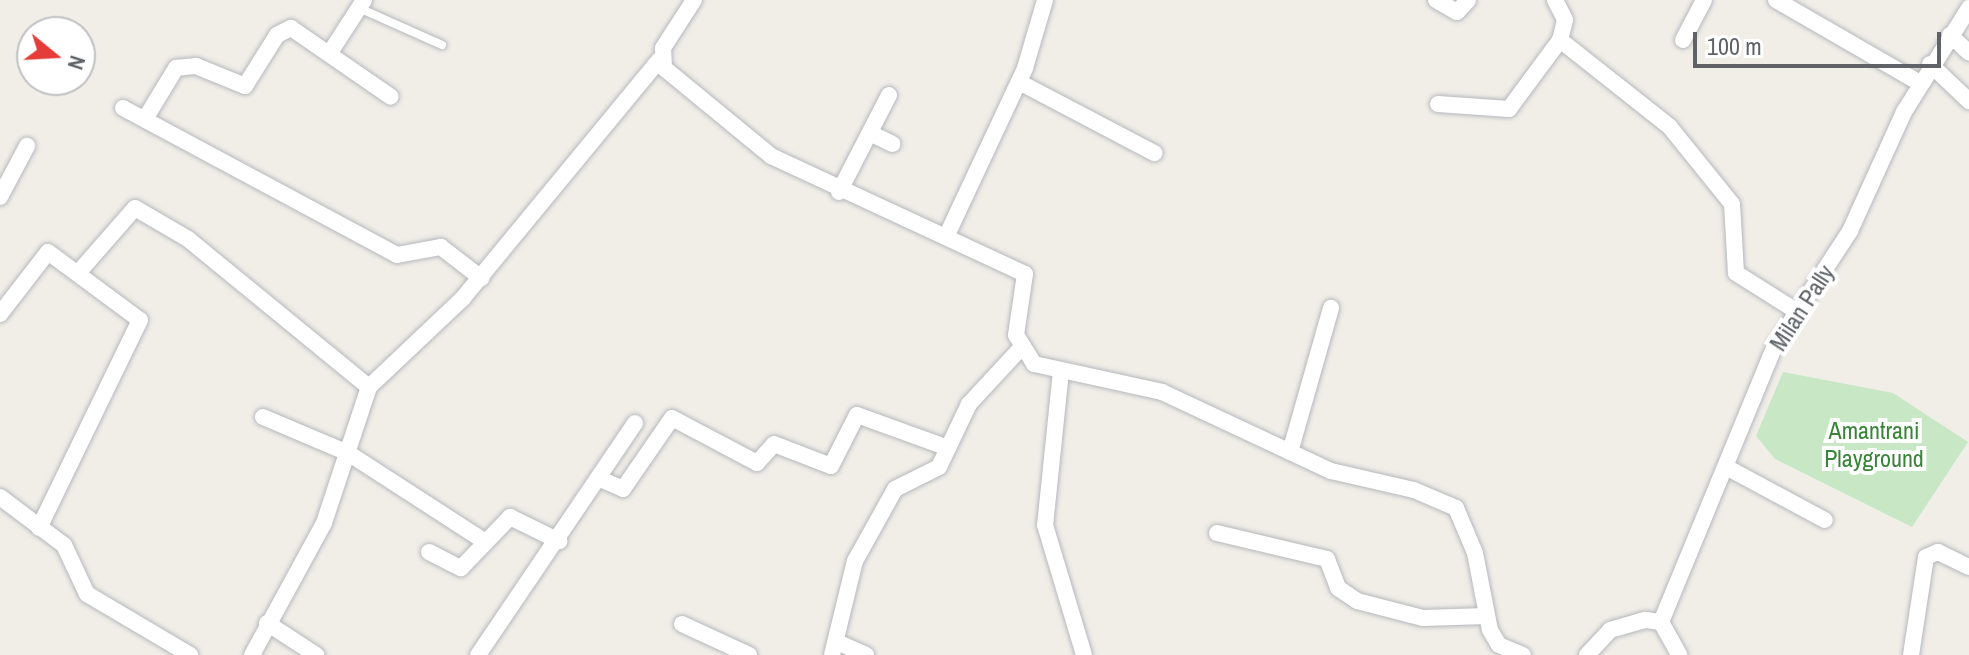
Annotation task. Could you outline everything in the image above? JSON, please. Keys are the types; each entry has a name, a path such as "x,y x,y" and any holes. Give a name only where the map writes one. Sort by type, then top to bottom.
{"street":[{"path":"252,655 324,523 369,387 481,278 659,60 694,0"},
{"path":"946,237 1019,82 1045,0"},
{"path":"1436,0 1457,12 1468,0"},
{"path":"1438,104 1509,109 1560,40 1565,20 1555,0"},
{"path":"1683,40 1704,0"},
{"path":"1776,0 1920,83"},
{"path":"331,51 361,4"},
{"name":"Milan Pally","path":"1661,622 1775,346 1850,231 1930,64 1969,8"},
{"path":"145,119 185,64 245,86 286,29 331,51 391,97"},
{"path":"1950,35 1969,53"},
{"path":"1560,40 1669,126 1732,204 1736,273 1798,312"},
{"path":"659,60 771,156 839,192 1025,274 1020,349 969,404 939,467 904,482 883,509 855,561 834,648 866,655"},
{"path":"1930,64 1969,101"},
{"path":"1019,82 1154,153"},
{"path":"839,192 889,95"},
{"path":"123,108 397,255 441,247 481,278"},
{"path":"870,133 893,144"},
{"path":"0,197 27,146"},
{"path":"78,273 135,208 188,239 369,387"},
{"path":"0,314 48,252 140,320 39,528"},
{"path":"1290,452 1331,308"},
{"path":"1020,349 1034,364 1162,392 1290,452 1456,508 1472,542 1487,616 1499,645 1523,655"},
{"path":"1061,371 1045,525 1084,655"},
{"path":"600,479 623,489 672,418 757,463 774,444 831,466 857,415 948,448"},
{"path":"263,417 348,453 484,541"},
{"path":"478,655 559,541 635,423"},
{"path":"1726,467 1825,520"},
{"path":"0,497 77,559 87,594 179,652"},
{"path":"429,552 461,568 510,517 559,541"},
{"path":"1217,533 1327,559 1338,588 1357,601 1423,618 1487,616"},
{"path":"1911,655 1926,557 1938,552 1969,567"},
{"path":"1588,655 1628,621 1661,622 1679,655"},
{"path":"267,623 316,655"},
{"path":"682,624 749,655"}],"lane":[{"path":"361,4 442,45"}],"green space":[{"name":"Amantrani Playground","path":"1783,372 1893,393 1968,442 1912,527 1775,459 1756,436"}]}
